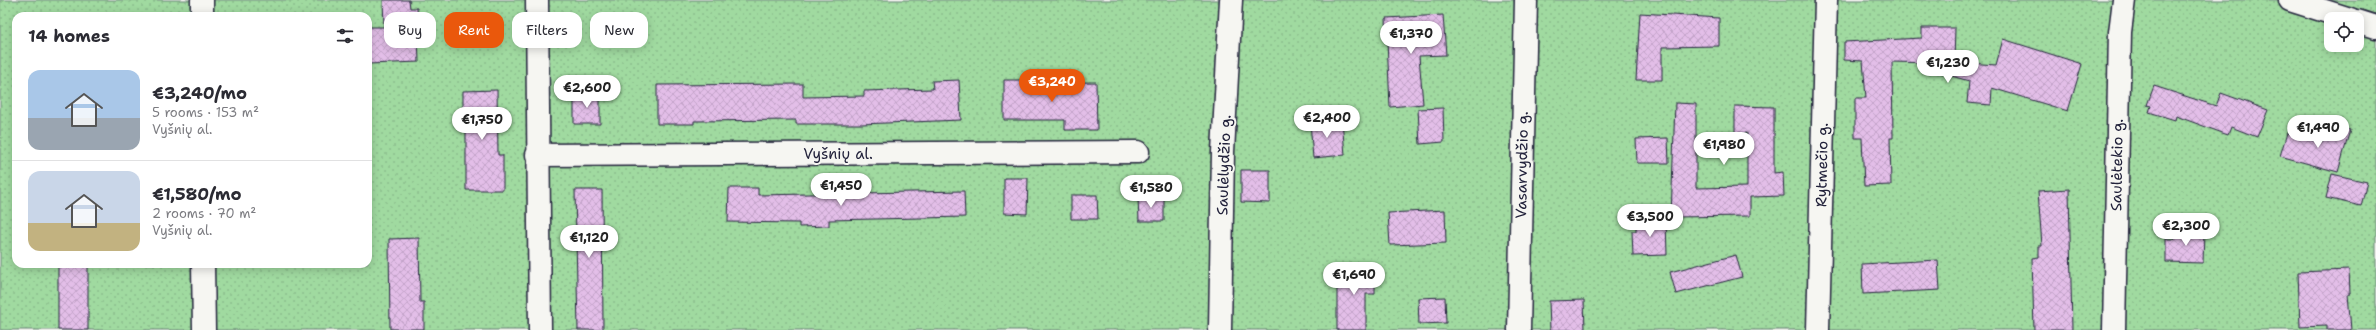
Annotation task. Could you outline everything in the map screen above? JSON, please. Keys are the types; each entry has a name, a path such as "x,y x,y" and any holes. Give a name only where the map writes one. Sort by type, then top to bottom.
{"street":[{"path":"202,0 202,12"},
{"path":"537,0 540,330"},
{"name":"Saulėlydžio g.","path":"1220,330 1224,152 1231,0"},
{"name":"Vasarvydžio g.","path":"1519,330 1526,0"},
{"name":"Rytmečio g.","path":"1818,330 1826,0"},
{"name":"Saulėtekio g.","path":"2114,330 2120,32 2124,0"},
{"path":"2290,0 2328,12"},
{"path":"2364,23 2376,27"},
{"name":"Vyšnių al.","path":"538,155 1138,152"},
{"path":"203,268 204,330"}],"green space":[{"path":"0,0 2376,0 2376,330 0,330"}],"building":[{"path":"383,0 409,0 410,8 417,8 417,12 384,12 384,27"},
{"path":"1640,13 1719,18 1719,46 1662,47 1662,80 1636,80"},
{"path":"1443,15 1446,55 1419,56 1423,104 1390,107 1386,18"},
{"path":"372,27 384,27 384,48 418,48 419,62 372,64"},
{"path":"1922,28 1955,28 1954,62 1996,65 2003,39 2082,64 2068,111 1992,88 1991,105 1967,103 1969,81 1934,71 1935,63 1892,62 1893,138 1890,138 1891,185 1864,186 1862,138 1855,138 1855,98 1866,98 1863,61 1844,60 1844,42 1922,38"},
{"path":"959,80 961,120 861,124 796,124 796,120 694,121 694,124 657,124 657,85 803,84 803,97 864,96 864,91 933,89 932,81"},
{"path":"1004,80 1028,80 1028,83 1096,82 1097,130 1065,130 1065,120 1004,120"},
{"path":"2154,86 2216,106 2221,93 2268,110 2257,137 2231,127 2228,135 2176,116 2175,120 2149,112 2151,106 2147,105"},
{"path":"497,90 498,155 503,155 503,190 466,190 466,120 463,120 463,91"},
{"path":"574,94 600,94 600,124 574,124"},
{"path":"1675,103 1696,104 1696,188 1747,187 1747,133 1735,133 1735,106 1774,107 1774,173 1783,172 1784,196 1750,197 1750,216 1671,217"},
{"path":"1443,108 1444,142 1420,144 1418,109"},
{"path":"1342,120 1345,155 1313,158 1310,122"},
{"path":"2327,124 2350,130 2338,172 2280,156 2287,133 2322,143"},
{"path":"1668,138 1669,163 1637,163 1636,139"},
{"path":"1241,170 1270,170 1270,203 1241,202"},
{"path":"2332,174 2367,182 2361,206 2326,198"},
{"path":"1004,178 1028,178 1027,214 1004,213"},
{"path":"729,188 758,188 758,195 964,191 965,217 829,220 829,226 799,227 799,223 728,222"},
{"path":"2069,189 2072,330 2034,330 2032,258 2039,257 2039,246 2042,246 2038,191"},
{"path":"575,190 602,190 603,330 578,330"},
{"path":"1071,195 1097,195 1098,219 1071,219"},
{"path":"1138,198 1164,198 1164,221 1139,221"},
{"path":"1445,210 1446,243 1390,245 1388,213"},
{"path":"1666,220 1667,255 1633,256 1632,231 1636,231 1636,221"},
{"path":"2175,230 2204,231 2203,263 2166,262 2166,239 2175,239"},
{"path":"419,238 420,302 424,302 424,329 390,329 389,239"},
{"path":"1736,255 1742,277 1676,294 1670,272"},
{"path":"1938,260 1940,290 1863,294 1862,264"},
{"path":"1375,265 1375,294 1366,294 1366,330 1337,330 1337,266"},
{"path":"58,268 88,268 88,330 58,330"},
{"path":"2349,270 2350,294 2348,294 2351,330 2327,330 2327,326 2300,327 2298,272"},
{"path":"1445,297 1446,323 1419,324 1418,298"},
{"path":"1584,300 1585,330 1550,330 1549,301"}]}
